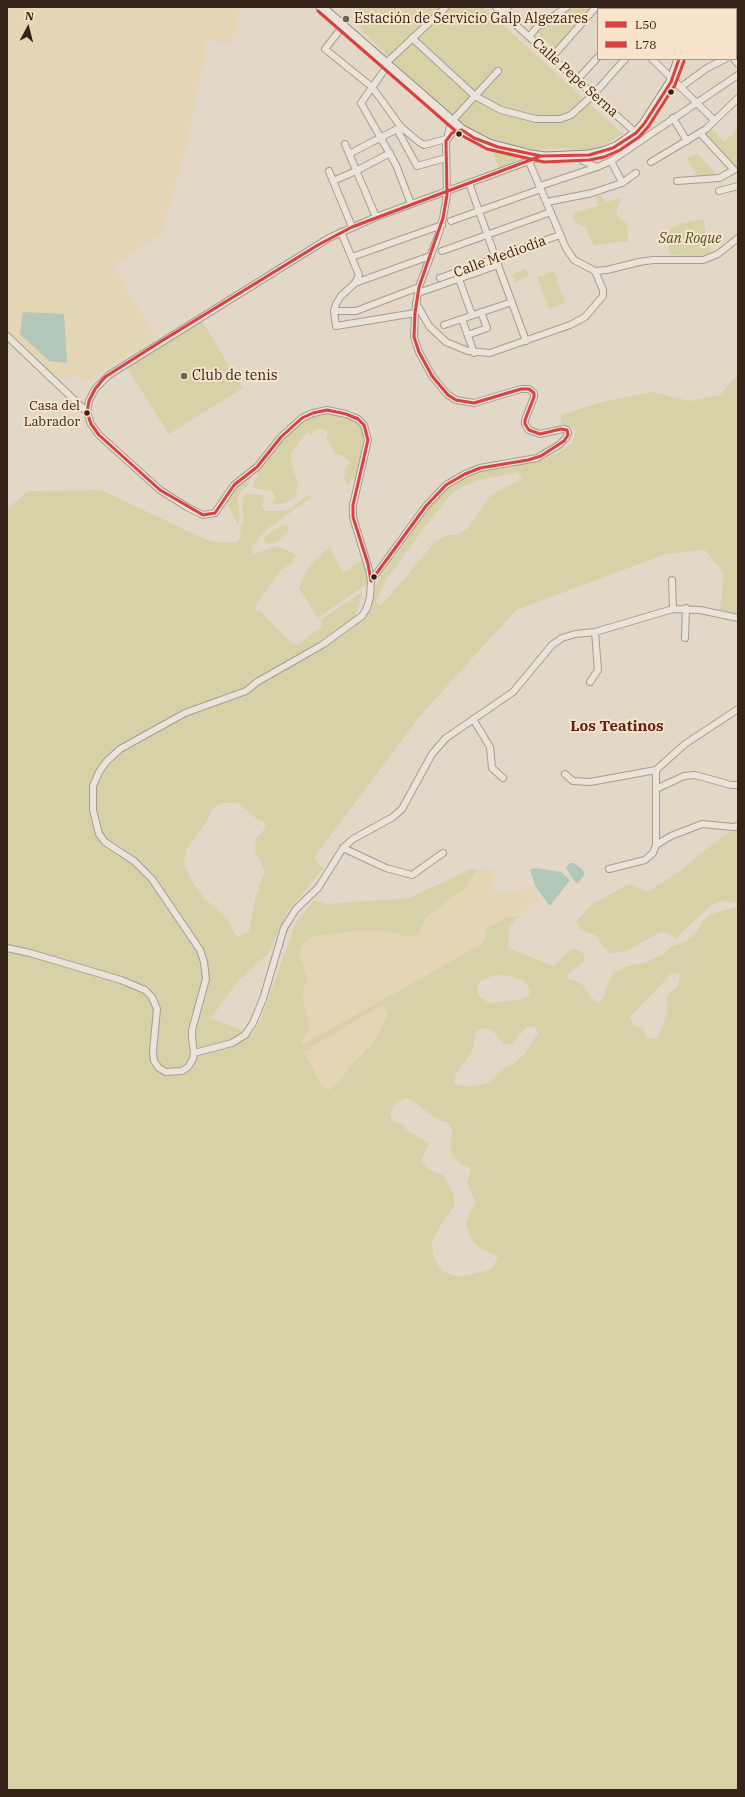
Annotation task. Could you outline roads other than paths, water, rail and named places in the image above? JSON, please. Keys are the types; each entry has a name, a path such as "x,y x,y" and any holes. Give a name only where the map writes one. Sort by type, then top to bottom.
{"main road":[{"path":"321,7 462,130 481,141 527,158 597,154 609,150 636,133 646,121 672,78 679,60"}],"street":[{"path":"411,204 402,177 382,137 362,103 387,64 412,38 446,7"},
{"name":"Calle Pepe Serna","path":"496,7 636,133"},
{"path":"501,12 508,7"},
{"path":"529,37 537,27 567,7"},
{"path":"552,58 597,8"},
{"path":"343,26 325,49 372,87 401,127 424,145 447,138 454,132 462,130"},
{"path":"412,38 475,96 501,110 536,119 560,119 571,115 593,95 624,60"},
{"path":"577,80 597,58"},
{"path":"653,60 714,120"},
{"path":"681,87 707,68 723,60"},
{"path":"371,581 426,506 446,485 464,474 480,468 528,460 541,456 559,446 566,438 568,433 567,430 563,429 540,434 529,430 525,424 525,420 534,397 534,393 529,389 521,389 474,402 462,402 452,398 432,376 422,361 416,344 414,322 416,303 430,256 442,225 447,190 447,138 452,122 498,71"},
{"path":"451,221 612,161 738,75"},
{"path":"651,162 706,129 738,98"},
{"path":"673,118 687,141"},
{"path":"646,121 656,130"},
{"path":"349,154 401,127"},
{"path":"401,127 399,133 417,166 446,158"},
{"path":"677,181 719,178 736,171 700,133"},
{"path":"345,144 376,217"},
{"path":"333,181 390,153"},
{"path":"580,155 583,161 597,167"},
{"path":"7,948 30,953 121,980 145,990 152,997 157,1009 153,1057 159,1068 166,1072 182,1071 191,1064 194,1053 192,1030 206,979 204,962 200,950 152,878 134,861 105,842 99,834 93,810 93,786 99,772 106,762 120,749 185,713 246,691 257,682 340,634 359,620 365,612 370,597 371,581 368,564 353,520 354,505 368,440 364,425 353,416 327,410 313,412 302,418 287,431 256,467 234,485 214,513 203,515 181,504 152,484 99,435 91,424 87,412 88,405 91,396 98,385 105,378 312,248 352,226 469,183 527,158 566,248 574,260 595,271 607,270 653,260 703,260 718,254 738,238"},
{"path":"612,161 622,182"},
{"path":"329,171 352,226"},
{"path":"547,202 592,193 622,182 636,173"},
{"path":"469,183 480,210 496,259"},
{"path":"718,191 738,186"},
{"path":"442,251 551,212"},
{"path":"352,257 442,225"},
{"path":"341,232 359,275 355,283 341,296 336,304 334,311 336,326 415,313"},
{"name":"Calle Mediodía","path":"440,278 560,235"},
{"path":"355,283 430,256"},
{"path":"334,311 356,310 459,279 498,264 526,341"},
{"path":"416,303 429,326 436,334 456,346 474,353 490,352 576,323 594,308 603,296 595,271"},
{"path":"459,279 472,315"},
{"path":"444,325 512,302"},
{"path":"468,335 487,328 481,312"},
{"path":"462,319 474,353"},
{"path":"7,336 87,412"},
{"path":"672,580 673,609"},
{"path":"194,1053 232,1043 244,1035 253,1023 263,999 284,928 296,910 318,888 343,848 353,839 393,817 402,809 432,754 446,738 513,692 552,645 562,638 575,634 594,632 673,609 686,608 738,618"},
{"path":"684,638 686,608"},
{"path":"590,682 598,670 594,632"},
{"path":"565,774 573,781 590,782 656,770 685,744 738,709"},
{"path":"473,719 490,746 492,768 503,778"},
{"path":"609,868 646,860 653,853 656,845 656,770"},
{"path":"656,789 684,776 695,775 731,785 738,785"},
{"path":"656,845 671,836 702,824 733,827 738,826"},
{"path":"343,848 386,868 412,875 443,853"}],"place":[{"name":"Estación de Servicio Galp Algezares","path":"346,19"},
{"name":"Club de tenis","path":"184,376"},
{"name":"Casa del Labrador","path":"87,413"}],"district":[{"name":"Los Teatinos","path":"617,727"}],"park label":[{"name":"San Roque","path":"690,239"}]}
